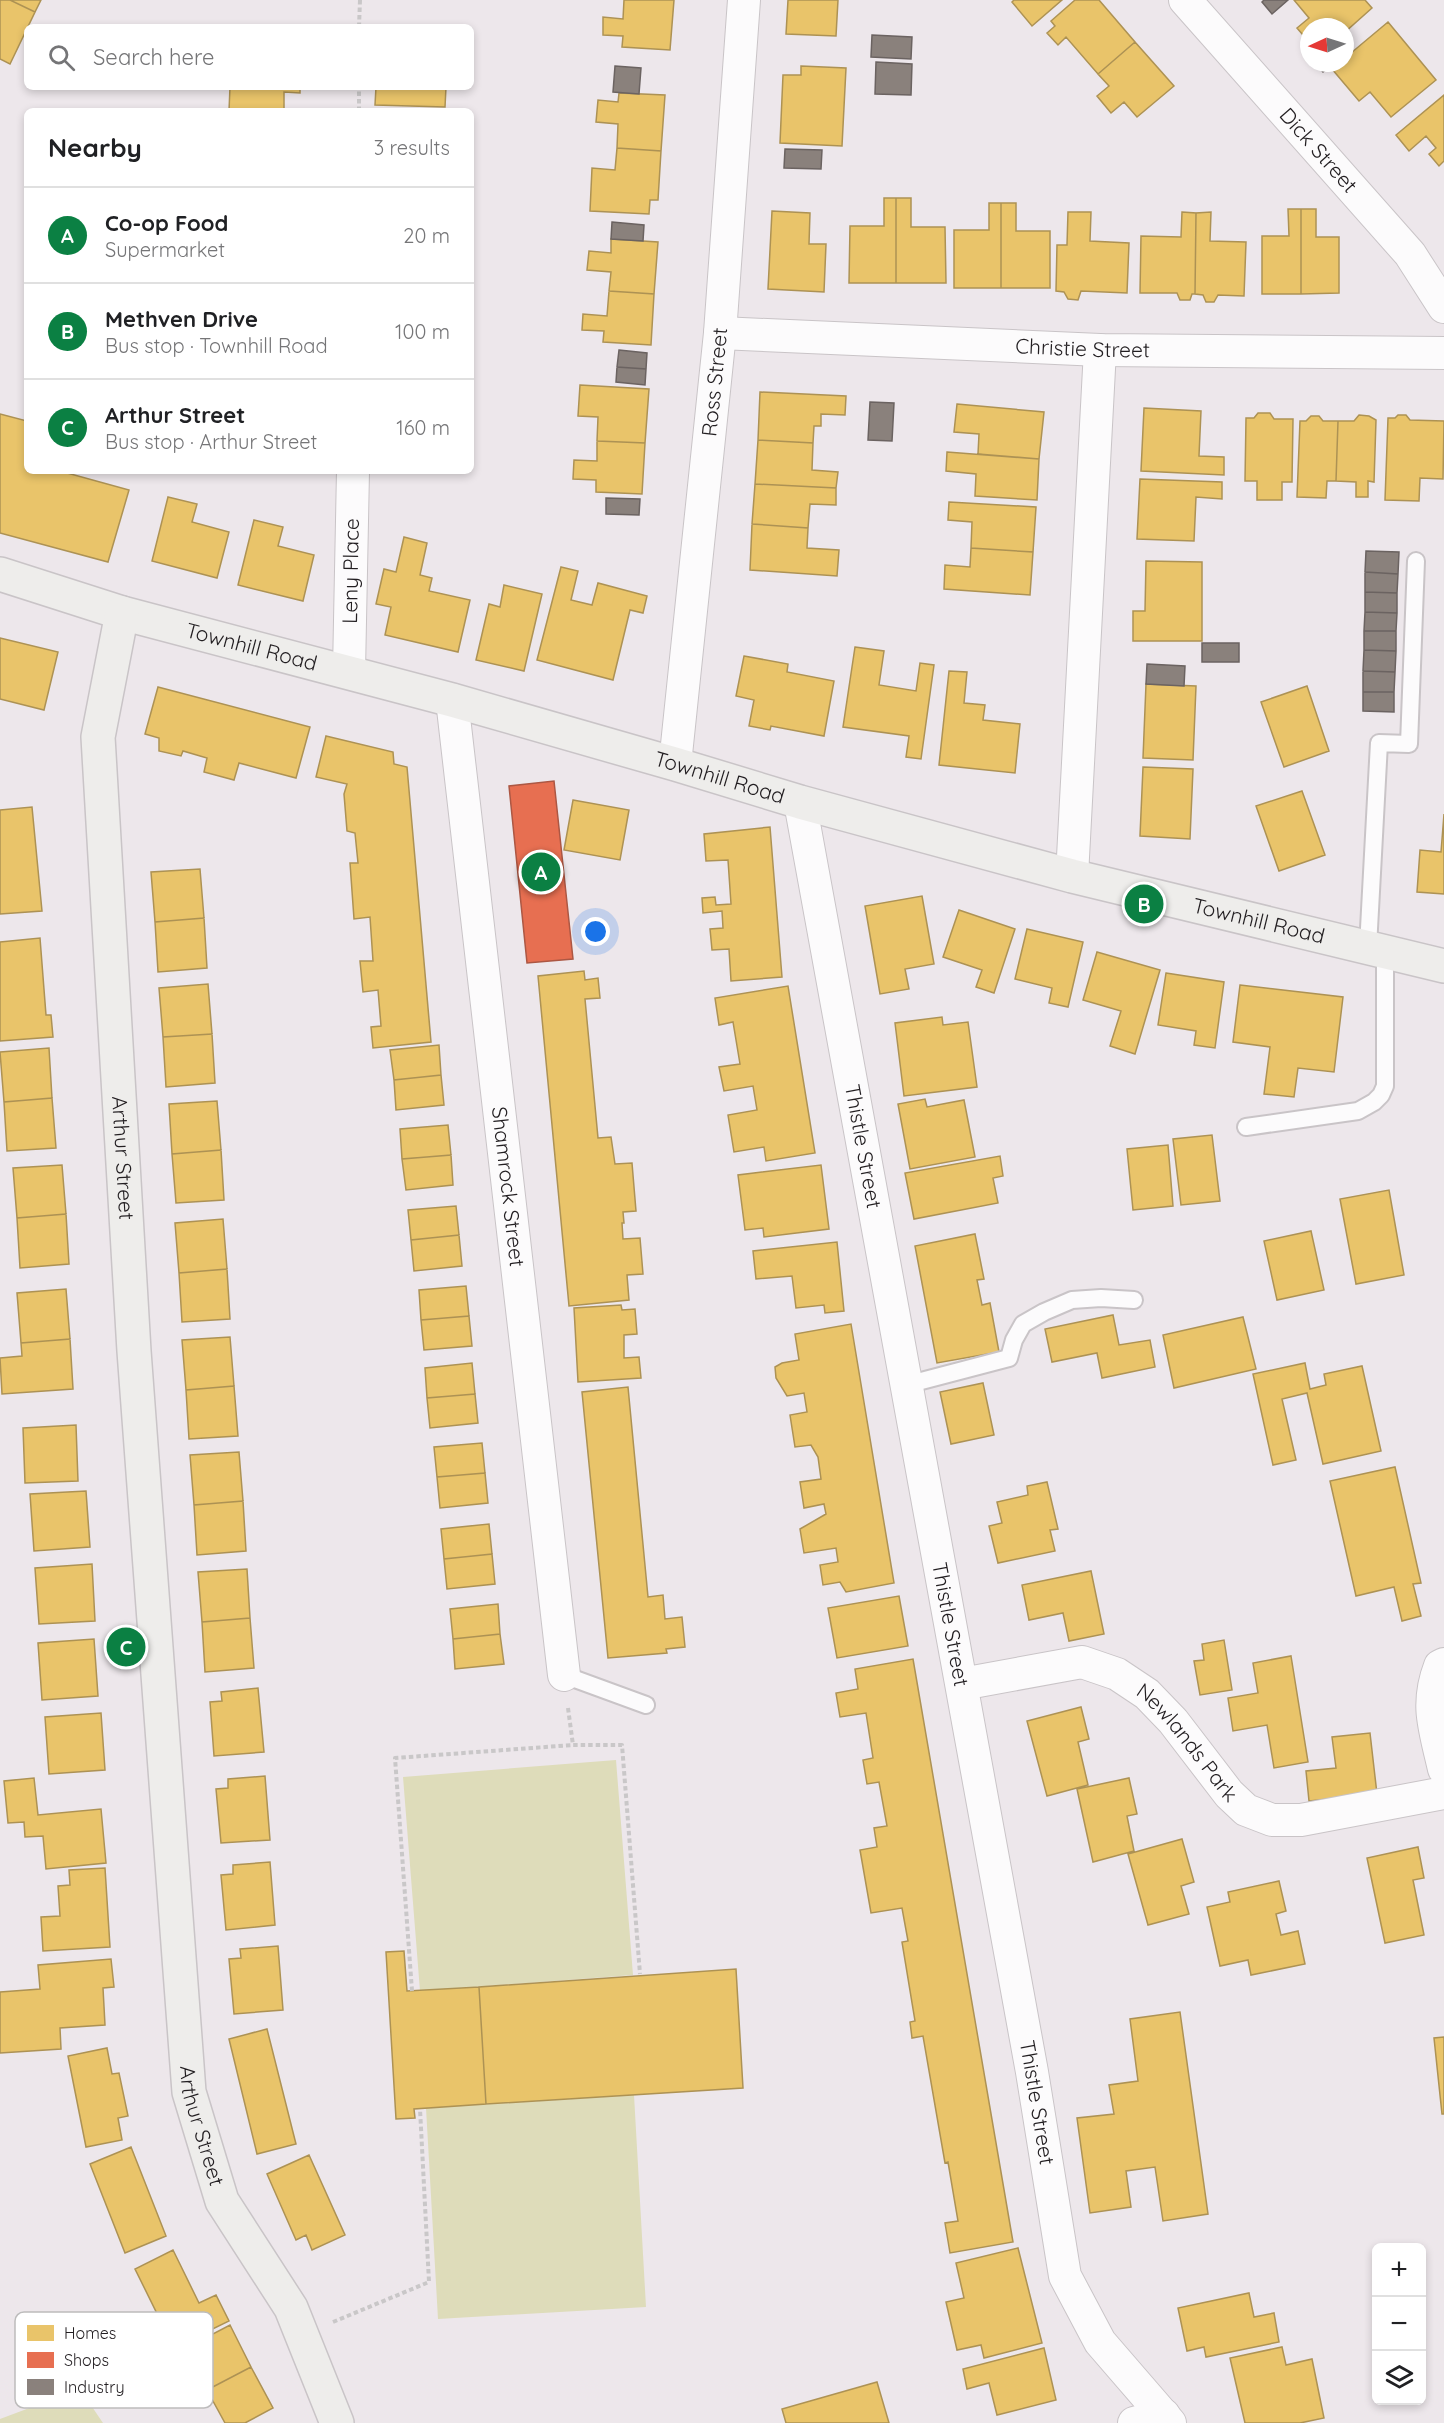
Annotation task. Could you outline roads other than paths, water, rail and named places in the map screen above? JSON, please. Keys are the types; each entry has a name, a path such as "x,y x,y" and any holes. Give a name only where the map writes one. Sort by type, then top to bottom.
{"street":[{"name":"Ross Street","path":"675,764 720,333 744,0"},
{"name":"Dick Street","path":"1185,0 1410,254 1444,307"},
{"name":"Christie Street","path":"720,333 1100,350 1444,353"},
{"path":"1072,876 1100,350"},
{"name":"Leny Place","path":"349,671 353,474"},
{"name":"Townhill Road","path":"0,574 122,613 349,671 800,802 1072,876 1444,966"},
{"name":"Arthur Street","path":"122,613 98,737 134,1351 189,2092 222,2201 291,2308 338,2423"},
{"name":"Shamrock Street","path":"452,700 564,1675"},
{"name":"Thistle Street","path":"800,802 1032,2072 1065,2276 1100,2342 1167,2419"},
{"name":"Newlands Park","path":"962,1684 1082,1662 1117,1674 1147,1694 1173,1721 1229,1794 1246,1810 1272,1821 1301,1820 1444,1793"},
{"path":"1444,1664 1440,1666 1433,1684 1430,1706 1444,1769"},
{"path":"1134,2423 1167,2419"}],"lane":[{"path":"1246,1127 1358,1111 1381,1095 1386,1073 1384,994 1377,950 1379,743 1409,744 1416,561"},
{"path":"906,1384 1009,1359 1014,1340 1023,1324 1072,1300 1101,1298 1134,1300"},
{"path":"564,1675 646,1704"}],"place":[{"name":"Co-op Food","path":"541,872"},
{"name":"Methven Drive","path":"1144,904"},
{"name":"Arthur Street","path":"126,1647"}]}
